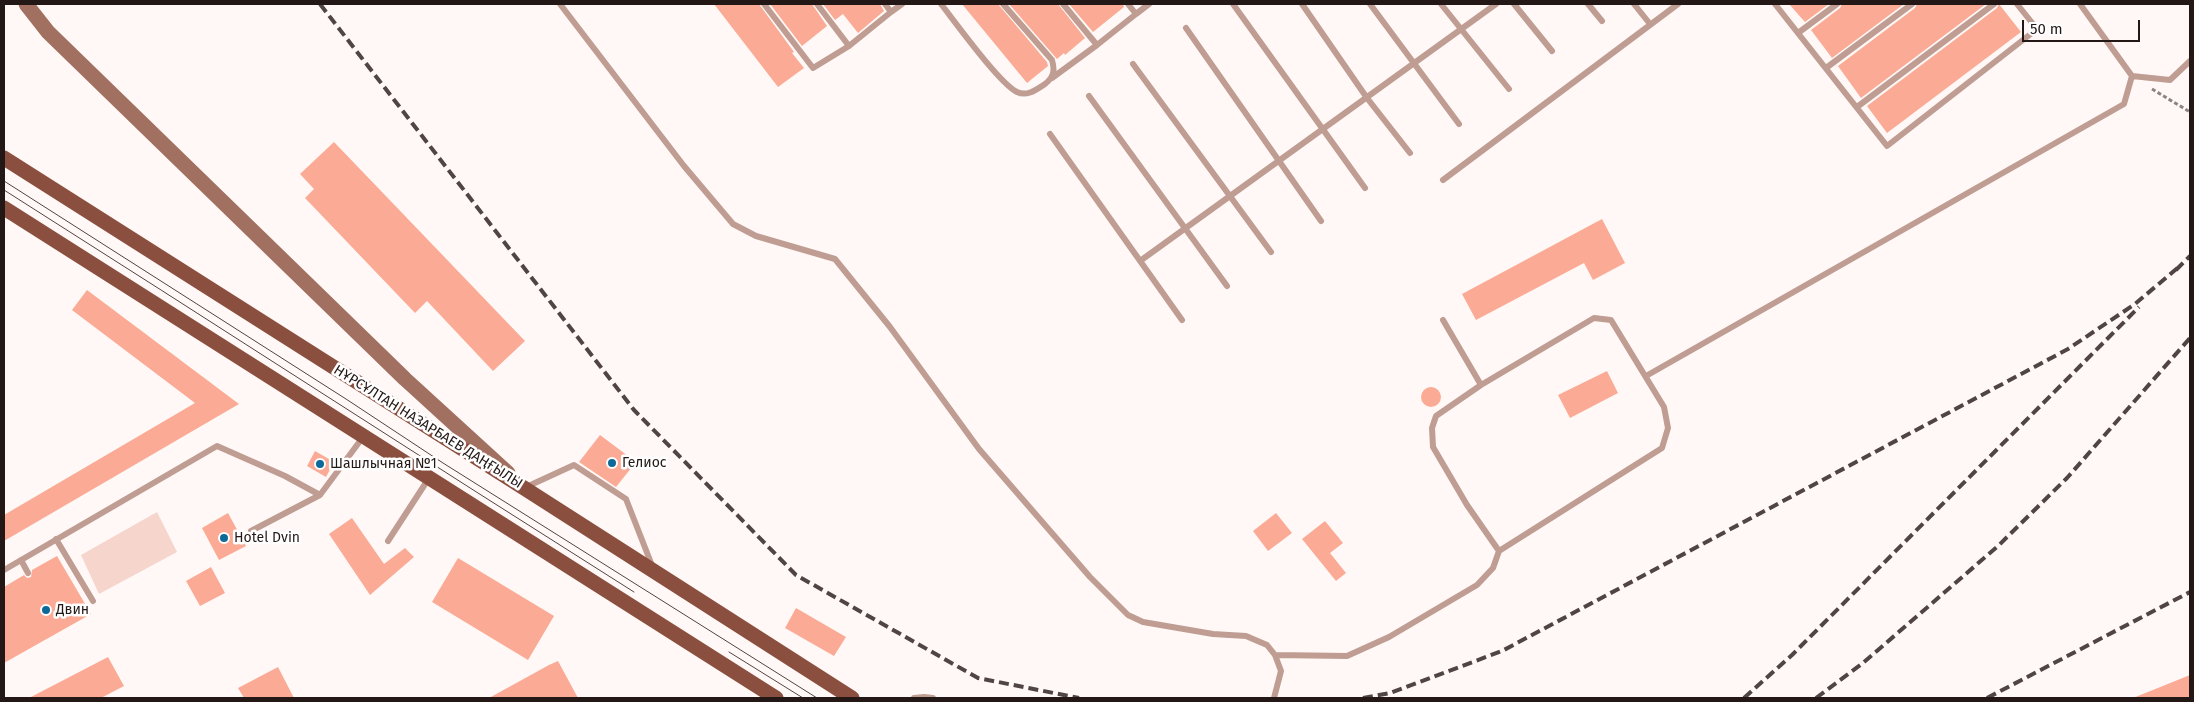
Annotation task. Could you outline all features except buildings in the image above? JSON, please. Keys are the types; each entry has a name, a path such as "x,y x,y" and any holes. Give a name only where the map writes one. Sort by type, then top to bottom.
{"main road":[{"path":"26,4 48,32 369,345 524,488"},
{"name":"НҰРСҰЛТАН НАЗАРБАЕВ ДАҢҒЫЛЫ","path":"4,158 852,698"},
{"path":"4,208 776,698"}],"lane":[{"path":"560,4 684,166 733,224 756,236 835,259 902,343 979,449 1090,577 1128,615 1143,622 1213,634 1246,636 1267,645 1275,655 1280,671 1274,698"},
{"path":"764,4 813,68 849,46 902,4"},
{"path":"818,4 849,46"},
{"path":"885,4 891,12"},
{"path":"941,4 1002,80 1018,92 1032,93 1149,4"},
{"path":"1003,4 1052,60 1055,69 1051,79"},
{"path":"1063,4 1097,45"},
{"path":"1128,4 1136,14"},
{"path":"1232,4 1365,188"},
{"path":"1302,4 1367,98 1410,153"},
{"path":"1370,4 1459,124"},
{"path":"1441,4 1509,89"},
{"path":"1140,261 1496,4"},
{"path":"1514,4 1552,52"},
{"path":"1588,4 1602,21"},
{"path":"1634,4 1650,24"},
{"path":"1443,180 1678,4"},
{"path":"1775,4 1887,146 2037,29 2017,4"},
{"path":"1798,33 1837,4"},
{"path":"1826,68 1912,4"},
{"path":"1857,107 1994,4"},
{"path":"2082,5 2132,76 2170,80 2190,61"},
{"path":"1186,28 1321,221"},
{"path":"1133,64 1271,252"},
{"path":"1646,376 2124,104 2132,76"},
{"path":"1089,96 1227,286"},
{"path":"1050,134 1182,320"},
{"path":"1275,655 1347,656 1389,638 1477,585 1492,568 1499,551 1662,448 1668,428 1664,407 1611,320 1594,318 1481,385 1436,416 1432,428 1433,447 1467,505 1499,551"},
{"path":"1443,320 1481,385"},
{"path":"251,531 320,495 364,436"},
{"path":"4,570 217,446 284,476 320,495"},
{"path":"524,488 574,465 626,499 655,574"},
{"path":"388,541 430,477"},
{"path":"56,540 92,601"},
{"path":"21,560 28,573"},
{"path":"914,698 933,698"}],"path":[{"path":"2132,76 2190,112"}],"shaded area":[{"path":"157,512 177,552 99,594 81,555"}],"tram line":[{"path":"4,181 443,463 817,698"},
{"path":"4,190 634,592"},
{"path":"729,652 803,698"}],"railway":[{"path":"320,4 634,410 796,575 978,678 1079,698"},
{"path":"2176,270 2190,256"},
{"path":"1363,698 1390,693 1502,651 2068,349 2135,304 2181,265"},
{"path":"1744,698 1792,655 2139,307"},
{"path":"1816,698 1863,663 1998,546 2067,478 2190,338"},
{"path":"1987,698 2190,592"}],"place":[{"name":"Гелиос","path":"612,463"},
{"name":"Шашлычная №1","path":"320,464"},
{"name":"Hotel Dvin","path":"224,538"},
{"name":"Двин","path":"46,610"}]}
